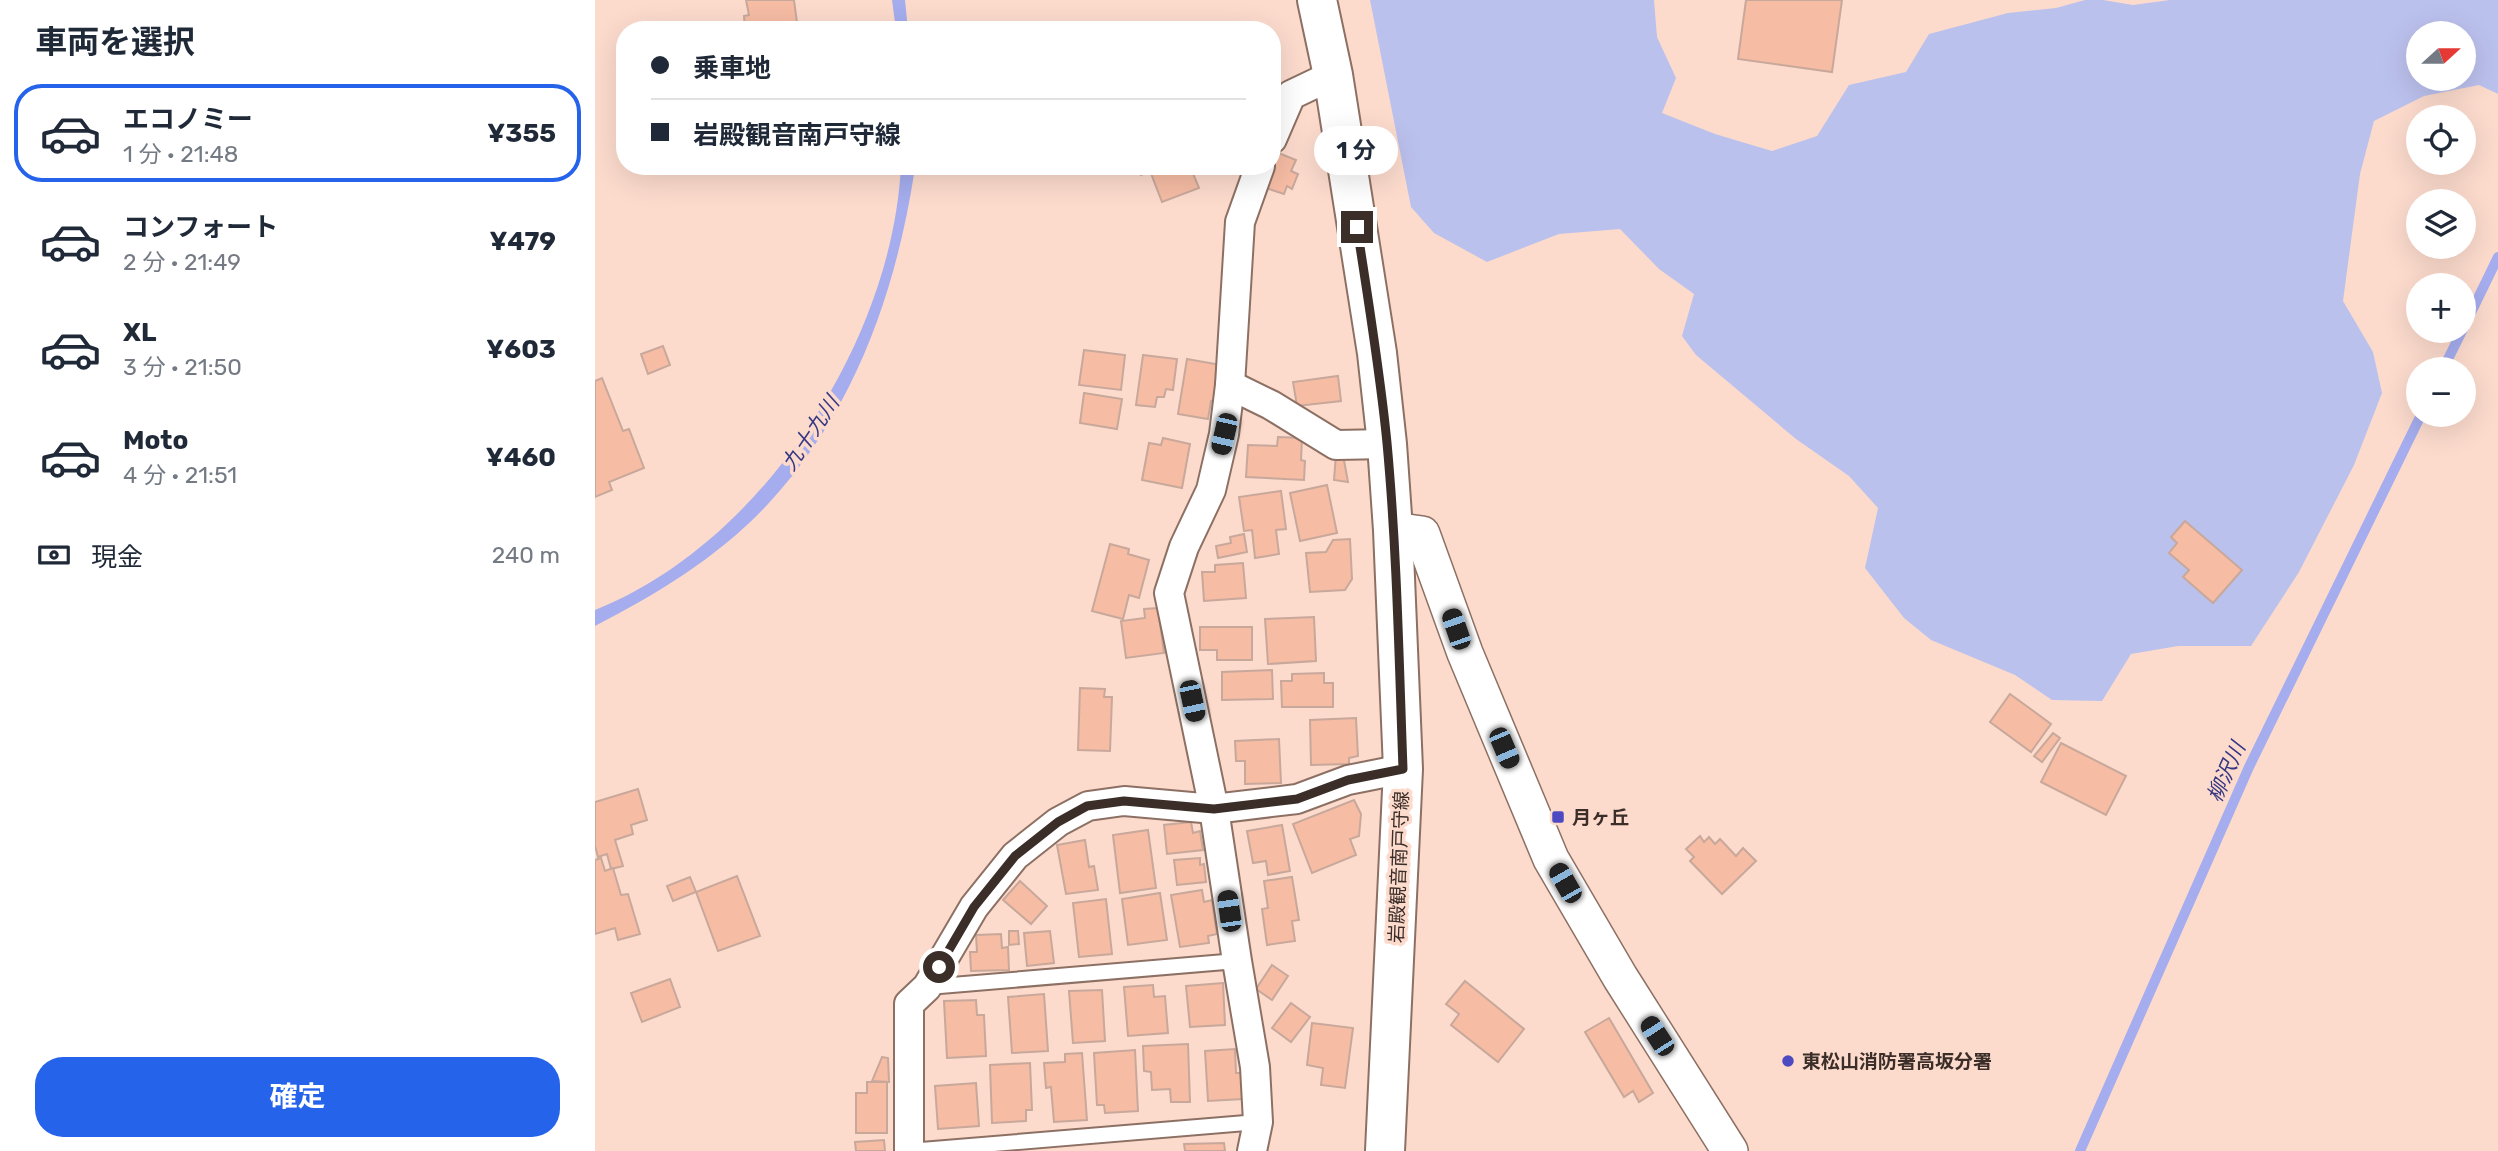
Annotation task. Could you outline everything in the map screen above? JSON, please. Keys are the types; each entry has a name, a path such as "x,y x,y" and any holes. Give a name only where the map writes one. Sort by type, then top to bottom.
{"main road":[{"name":"岩殿観音南戸守線","path":"1317,0 1333,75 1377,353 1393,530 1403,769 1385,1151"}],"street":[{"path":"1281,118 1291,95 1333,75"},
{"path":"1252,1151 1258,1122 1255,1067 1214,809 1170,593 1184,547 1211,490 1224,434 1230,385 1240,222 1257,175"},
{"path":"1230,385 1271,405 1336,445 1387,444"},
{"path":"1393,530 1422,534 1465,653 1551,859 1619,976 1730,1151"},
{"path":"909,1151 909,1004 927,987 974,907 1015,856 1058,822 1087,806 1124,801 1214,809 1297,799 1348,780 1403,769"}],"lane":[{"path":"927,987 1237,961"},
{"path":"909,1151 1258,1122"}],"shaded area":[{"path":"1370,0 1654,0 1657,37 1676,78 1662,113 1715,134 1772,151 1817,136 1849,85 1906,72 1929,34 2008,13 2056,8 2085,0 2133,5 2170,0 2498,0 2498,94 2476,86 2476,21 2406,21 2406,91 2449,91 2424,96 2374,121 2360,174 2343,301 2373,352 2382,393 2354,465 2299,572 2251,646 2178,646 2131,654 2102,701 2052,700 2015,675 1931,640 1904,618 1865,568 1878,508 1849,476 1796,439 1696,355 1682,336 1694,294 1659,269 1620,229 1559,234 1487,262 1434,233 1411,207"}],"water":[{"path":"892,0 905,0 907,21 895,21"},
{"name":"九十九川","path":"900,175 914,175 895,264 866,350 847,392 798,469 749,523 709,557 641,601 595,626 595,610 655,579 712,538 762,487 807,430 844,367 873,301 892,233"}],"building":[{"path":"746,0 794,0 797,21 744,21 744,16 749,15"},
{"path":"1746,0 1842,0 1832,72 1738,59"},
{"path":"1281,154 1296,160 1291,171 1298,174 1292,189 1287,186 1284,194 1263,187 1267,175 1281,175"},
{"path":"1152,175 1194,175 1199,188 1162,202"},
{"path":"663,346 670,365 648,374 641,354"},
{"path":"1084,350 1125,355 1121,390 1079,385"},
{"path":"1143,355 1177,359 1173,390 1166,389 1164,397 1157,397 1155,407 1136,405"},
{"path":"1187,359 1221,365 1215,402 1211,401 1208,419 1178,414"},
{"path":"1338,376 1341,401 1297,406 1293,382"},
{"path":"602,378 623,431 629,429 644,468 609,482 612,490 595,497 595,381"},
{"path":"1084,393 1122,399 1117,429 1080,423"},
{"path":"1278,437 1302,438 1304,480 1246,477 1248,445 1277,446"},
{"path":"1163,438 1190,444 1182,488 1142,480 1149,443 1161,445"},
{"path":"1336,454 1343,455 1348,482 1334,480"},
{"path":"1327,485 1337,533 1300,541 1290,493"},
{"path":"1281,491 1286,529 1276,530 1279,554 1255,558 1252,530 1244,531 1239,497"},
{"path":"2185,521 2242,570 2213,603 2183,577 2189,570 2169,553 2177,543 2171,537"},
{"path":"1244,534 1247,552 1218,558 1216,546 1231,543 1230,537"},
{"path":"1350,539 1352,579 1345,590 1310,592 1306,553 1326,552 1333,540"},
{"path":"1110,544 1129,549 1128,554 1149,560 1139,598 1129,595 1123,619 1092,611"},
{"path":"1243,563 1246,598 1204,601 1202,572 1215,572 1215,565"},
{"path":"1158,608 1164,653 1126,658 1121,621 1145,618 1144,609"},
{"path":"1314,617 1316,661 1268,664 1265,619"},
{"path":"1200,627 1252,627 1252,660 1217,660 1217,650 1200,650"},
{"path":"1272,670 1273,699 1222,700 1222,672"},
{"path":"1324,673 1324,683 1333,683 1333,707 1282,707 1281,681 1292,681 1292,674"},
{"path":"1080,688 1105,689 1104,697 1112,697 1110,751 1078,750"},
{"path":"2010,694 2051,724 2031,752 1990,722"},
{"path":"1356,718 1358,756 1349,758 1349,764 1311,765 1310,720"},
{"path":"2053,733 2060,738 2042,762 2034,756"},
{"path":"1279,739 1281,783 1245,784 1245,761 1236,761 1235,741"},
{"path":"2061,743 2126,776 2106,815 2041,782"},
{"path":"638,789 647,820 631,825 633,834 615,840 623,866 611,869 607,854 598,857 595,846 595,802"},
{"path":"1354,800 1361,814 1359,836 1350,839 1356,855 1312,873 1293,824"},
{"path":"1191,822 1193,833 1200,831 1203,850 1167,854 1164,825"},
{"path":"1282,825 1290,871 1268,875 1266,861 1253,863 1247,831"},
{"path":"1148,830 1156,888 1120,893 1113,835"},
{"path":"1700,836 1704,842 1709,837 1715,844 1720,839 1736,856 1743,848 1756,861 1722,894 1690,861 1694,857 1686,849"},
{"path":"1085,840 1089,867 1094,866 1098,890 1066,894 1057,845"},
{"path":"601,858 605,871 613,868 621,895 628,894 640,934 618,940 615,928 595,934 595,860"},
{"path":"1200,858 1200,865 1204,864 1206,882 1177,885 1174,860"},
{"path":"737,876 760,936 718,951 696,892"},
{"path":"690,877 696,892 673,901 667,886"},
{"path":"1292,877 1299,920 1292,921 1295,941 1267,945 1262,909 1268,908 1264,881"},
{"path":"1020,881 1047,906 1031,924 1003,900"},
{"path":"1202,890 1204,902 1212,900 1217,934 1208,936 1209,943 1180,947 1171,895"},
{"path":"1160,893 1167,940 1128,945 1122,899"},
{"path":"1106,899 1112,954 1079,957 1073,903"},
{"path":"1009,931 1018,931 1019,944 1009,945"},
{"path":"1050,931 1054,963 1027,966 1024,933"},
{"path":"1001,934 1002,948 1008,947 1009,970 971,971 970,952 977,952 976,935"},
{"path":"1272,965 1288,976 1272,1000 1256,989"},
{"path":"670,979 680,1007 642,1022 631,993"},
{"path":"1465,981 1524,1029 1498,1062 1451,1025 1459,1014 1446,1004"},
{"path":"1223,983 1225,1025 1190,1027 1186,986"},
{"path":"1153,985 1154,997 1165,996 1168,1033 1128,1036 1124,987"},
{"path":"1102,990 1105,1041 1073,1043 1069,991"},
{"path":"1044,994 1048,1051 1012,1053 1008,997"},
{"path":"976,1000 977,1015 984,1015 986,1056 947,1058 944,1001"},
{"path":"1291,1003 1310,1017 1291,1042 1272,1028"},
{"path":"1609,1018 1653,1093 1639,1102 1633,1091 1624,1097 1585,1032"},
{"path":"1312,1023 1353,1028 1345,1088 1321,1085 1323,1068 1307,1065"},
{"path":"1188,1044 1190,1102 1171,1102 1170,1089 1152,1090 1151,1072 1144,1071 1143,1046"},
{"path":"1235,1049 1236,1073 1241,1073 1243,1099 1208,1101 1205,1051"},
{"path":"1135,1050 1138,1111 1105,1113 1104,1105 1097,1105 1094,1053"},
{"path":"1082,1053 1087,1120 1054,1122 1051,1087 1046,1088 1044,1063 1065,1062 1065,1054"},
{"path":"882,1057 888,1058 889,1082 872,1081"},
{"path":"1030,1063 1032,1110 1026,1110 1026,1121 992,1123 990,1065"},
{"path":"867,1082 887,1082 887,1133 856,1133 856,1093 867,1093"},
{"path":"976,1083 979,1126 938,1129 935,1086"},
{"path":"884,1140 885,1151 856,1151 855,1142"},
{"path":"1224,1143 1225,1151 1185,1151 1184,1144"}],"waterway":[{"name":"柳沢川","path":"2476,302 2498,257"},
{"name":"柳沢川","path":"2449,357 2456,343"},
{"name":"柳沢川","path":"2080,1151 2249,767 2415,427"}],"place":[{"name":"月ヶ丘","path":"1558,817"},
{"name":"東松山消防署高坂分署","path":"1788,1061"}],"route":[{"path":"939,967 974,907 1015,856 1058,822 1087,806 1124,801 1214,809 1297,799 1348,780 1403,769 1387,444 1377,353 1357,227"}]}
